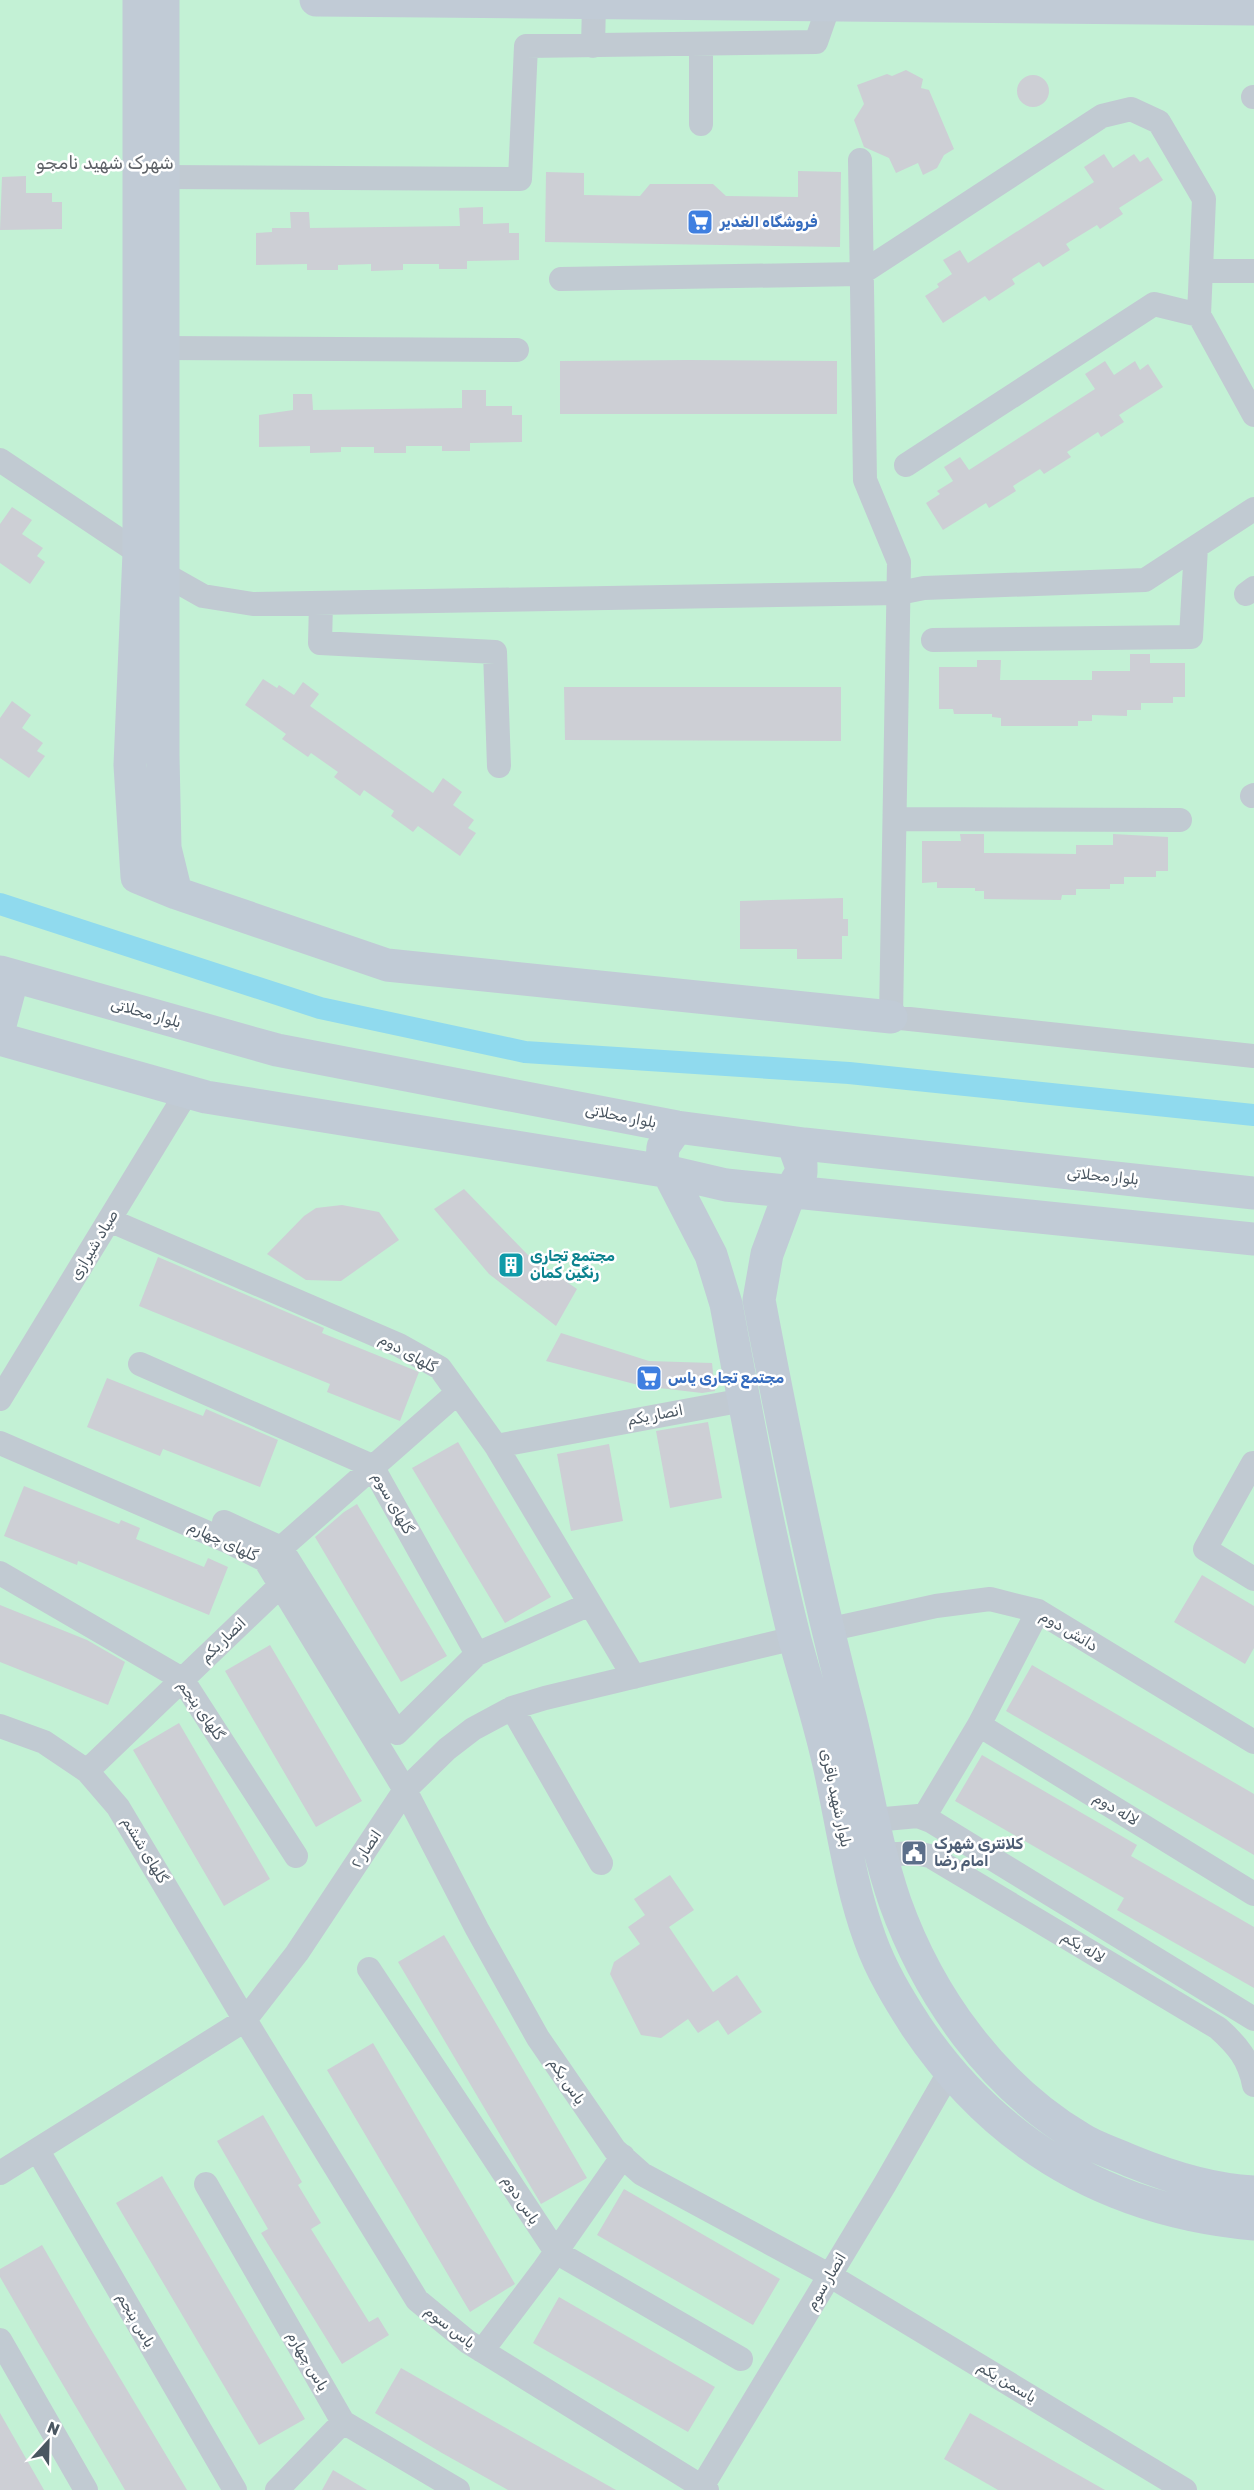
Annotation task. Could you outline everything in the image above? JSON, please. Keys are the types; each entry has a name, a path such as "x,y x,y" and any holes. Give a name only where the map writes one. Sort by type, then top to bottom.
{"street":[{"path":"139,0 139,553 130,765 137,877 176,893 387,965 1254,1056"},
{"path":"163,0 165,848 176,893"},
{"path":"316,0 1254,9"},
{"path":"593,45 594,2"},
{"path":"163,177 520,179 526,46 816,42 830,5"},
{"path":"701,124 702,44"},
{"path":"561,279 860,274 1102,116 1131,109 1159,122 1204,199 1199,315 1254,415"},
{"path":"860,160 865,480 899,562 891,1017"},
{"path":"1201,271 1254,271"},
{"path":"906,465 1154,304 1199,315"},
{"path":"164,348 517,350"},
{"path":"0,460 139,553"},
{"path":"164,574 203,596 253,604 898,593 924,588 1144,580 1254,509"},
{"path":"933,639 1191,638 1196,547"},
{"path":"321,603 320,643 495,652 499,766"},
{"path":"895,819 1180,820"},
{"path":"0,1025 6,974"},
{"name":"بلوار محلاتی","path":"6,974 277,1050 677,1127 793,1143 1254,1193"},
{"path":"0,1040 187,1092 670,1172 726,1185 1254,1239"},
{"name":"صیاد شیرازی","path":"0,1399 187,1092"},
{"name":"بلوار شهید باقری","path":"677,1127 663,1147 663,1160 711,1256 726,1304 795,1638 826,1753 853,1878 869,1937 883,1971 903,2007 950,2071 984,2108 1029,2147 1075,2173 1140,2201 1206,2220 1254,2224"},
{"path":"793,1143 801,1165 801,1173 790,1192 767,1254 759,1300 827,1630 881,1855 895,1902 948,2011 982,2055 1021,2096 1081,2139 1155,2171 1227,2191 1254,2192"},
{"name":"گلهای دوم","path":"109,1220 399,1345 440,1368 496,1446 634,1677"},
{"name":"گلهای سوم","path":"140,1364 372,1466 477,1654"},
{"path":"281,1548 457,1393"},
{"name":"انصار یکم","path":"496,1446 744,1400"},
{"name":"گلهای چهارم","path":"0,1443 229,1542 265,1560 405,1790"},
{"path":"69,1454 281,1548 397,1733 477,1654 590,1604"},
{"path":"1253,1463 1205,1549 1254,1579"},
{"name":"گلهای پنجم","path":"0,1573 182,1679 296,1856"},
{"name":"انصار یکم","path":"87,1771 281,1585"},
{"name":"دانش دوم","path":"827,1630 936,1606 990,1599 1038,1611 1254,1742"},
{"path":"924,1817 979,1725 1038,1611"},
{"path":"795,1638 827,1630"},
{"name":"انصار ۲","path":"0,2173 245,2020 297,1953 405,1790 464,1736 512,1708 795,1638"},
{"path":"512,1708 601,1863"},
{"name":"گلهای ششم","path":"0,1725 44,1742 87,1771 118,1806 245,2020"},
{"name":"لاله دوم","path":"979,1725 1254,1894"},
{"name":"یاس یکم","path":"405,1790 477,1929 538,2038 605,2138 642,2174 829,2275"},
{"path":"874,1820 924,1817 1254,2019"},
{"name":"لاله یکم","path":"881,1855 915,1852 930,1856 1218,2028 1238,2046 1250,2067 1254,2085"},
{"name":"یاس دوم","path":"369,1969 556,2252 741,2359"},
{"name":"یاس سوم","path":"245,2020 417,2300 482,2351 703,2489"},
{"name":"انصار سوم","path":"703,2489 950,2071"},
{"name":"یاس پنجم","path":"38,2151 235,2490"},
{"path":"482,2351 556,2252 623,2156"},
{"name":"یاس چهارم","path":"206,2184 343,2422 458,2490"},
{"name":"یاسمن یکم","path":"829,2275 1185,2490"},
{"path":"0,2340 86,2490"},
{"path":"277,2490 343,2422"}],"green space":[{"path":"0,0 1254,0 1254,2490 0,2490"}],"building":[{"path":"906,70 923,79 921,88 929,90 954,149 944,155 937,168 923,175 918,163 896,173 889,158 864,147 854,120 864,104 857,85"},
{"path":"1033,75 1044,80 1049,91 1044,102 1033,107 1022,102 1017,91 1022,80"},
{"path":"1104,154 1113,168 1134,154 1140,162 1148,157 1163,180 1119,208 1123,214 1100,229 1097,225 1066,244 1070,250 1043,267 1039,262 1012,279 1015,284 989,301 985,296 943,323 925,296 939,287 937,284 952,274 943,260 960,250 968,263 1094,182 1084,167"},
{"path":"798,171 841,172 840,247 545,242 546,172 584,173 584,195 640,196 650,184 713,184 726,196 798,197"},
{"path":"26,176 26,193 52,193 52,202 62,202 62,229 0,230 2,177"},
{"path":"483,207 483,224 509,223 509,233 519,233 519,260 467,261 467,269 439,269 439,264 403,264 403,270 371,271 371,264 338,265 338,270 307,270 307,264 256,265 256,233 272,232 272,228 291,228 290,212 309,212 310,228 460,226 459,208"},
{"path":"560,361 837,361 837,414 560,414"},
{"path":"1105,361 1114,375 1135,361 1140,370 1148,364 1163,387 1119,415 1124,422 1101,437 1098,432 1067,452 1071,457 1044,474 1040,469 1013,486 1016,491 989,508 986,503 943,530 926,503 940,494 937,491 953,481 944,467 960,457 969,470 1095,389 1085,374"},
{"path":"462,390 486,390 486,406 512,406 512,415 522,415 522,442 470,443 470,451 442,451 442,446 406,446 406,453 374,453 374,447 341,447 341,452 310,453 310,446 259,447 259,415 293,410 293,394 312,394 313,410 462,408"},
{"path":"12,507 32,520 22,534 43,548 37,556 45,562 30,584 0,563 0,524"},
{"path":"1130,654 1150,654 1150,663 1185,663 1185,697 1173,697 1173,703 1141,703 1141,710 1127,710 1127,716 1092,715 1092,721 1078,721 1078,726 1001,726 1001,718 992,717 992,714 954,714 953,709 939,709 939,667 977,667 977,660 1001,660 1000,680 1092,680 1092,671 1130,671"},
{"path":"263,679 277,688 279,685 294,695 303,682 319,694 310,706 433,793 443,778 462,792 453,805 474,820 468,828 476,833 460,856 418,826 413,832 391,816 394,811 364,790 360,796 334,777 338,772 311,753 308,757 282,739 286,734 245,705"},
{"path":"564,687 841,687 841,741 565,740"},
{"path":"12,701 31,715 22,728 43,743 37,751 45,756 29,778 0,758 0,718"},
{"path":"960,834 984,834 984,853 1076,854 1076,845 1113,845 1113,834 1168,837 1168,871 1156,871 1156,877 1124,877 1124,884 1110,884 1110,889 1076,889 1076,895 1062,895 1061,900 984,899 984,891 975,891 975,888 937,888 937,882 922,883 922,841 961,841"},
{"path":"843,898 843,919 848,919 848,936 842,936 842,959 797,959 797,949 740,949 740,901"},
{"name":"مجتمع تجاری رنگین کمان","path":"464,1189 528,1255 577,1289 556,1326 489,1274 434,1209"},
{"path":"342,1205 379,1212 399,1240 341,1281 306,1280 267,1254 304,1216 316,1208"},
{"path":"158,1257 324,1328 322,1333 419,1372 400,1421 327,1392 330,1384 139,1306"},
{"path":"561,1333 649,1361 712,1363 715,1391 702,1393 642,1386 546,1361"},
{"path":"107,1378 203,1416 206,1409 278,1440 260,1487 163,1449 160,1456 87,1427"},
{"path":"708,1422 722,1498 670,1508 656,1431"},
{"path":"458,1442 551,1597 505,1623 412,1468"},
{"path":"609,1444 623,1521 571,1531 557,1454"},
{"path":"24,1486 119,1524 121,1520 140,1528 136,1539 204,1567 208,1558 228,1567 209,1615 78,1561 77,1565 4,1536"},
{"path":"357,1504 447,1656 401,1682 315,1537"},
{"path":"1202,1575 1254,1606 1254,1648 1245,1664 1174,1622"},
{"path":"0,1605 87,1640 125,1662 108,1705 0,1662"},
{"path":"270,1645 362,1801 316,1827 225,1671"},
{"path":"1032,1665 1254,1794 1254,1855 1006,1711"},
{"path":"179,1723 270,1879 224,1906 133,1750"},
{"path":"982,1755 1137,1845 1131,1856 1254,1927 1254,1988 1117,1910 1124,1898 955,1801"},
{"path":"670,1875 694,1910 669,1927 713,1992 737,1975 762,2012 728,2035 718,2020 698,2033 688,2019 661,2038 641,2035 610,1974 614,1962 640,1944 628,1927 645,1915 634,1899"},
{"path":"444,1935 587,2178 541,2204 398,1962"},
{"path":"373,2043 515,2284 470,2312 327,2070"},
{"path":"263,2115 302,2182 298,2185 321,2223 311,2229 369,2322 378,2317 389,2335 342,2364 261,2233 268,2229 217,2141"},
{"path":"162,2176 305,2419 259,2445 116,2203"},
{"path":"624,2189 780,2279 753,2325 597,2235"},
{"path":"42,2245 187,2490 125,2490 0,2277 0,2269"},
{"path":"559,2297 715,2387 688,2432 533,2343"},
{"path":"401,2368 616,2490 508,2490 442,2453 375,2413"},
{"path":"0,2413 44,2490 0,2490"},
{"path":"970,2413 1105,2490 998,2490 944,2459"},
{"path":"333,2470 367,2490 322,2490"}],"waterway":[{"path":"0,904 320,1008 525,1052 849,1073 1254,1115"}],"place":[{"name":"فروشگاه الغدیر","path":"700,222"},
{"name":"مجتمع تجاری رنگین کمان","path":"511,1265"},
{"name":"مجتمع تجاری یاس","path":"649,1378"},
{"name":"کلانتری شهرک امام رضا","path":"914,1853"}],"district":[{"name":"شهرک شهید نامجو","path":"105,163"}]}
